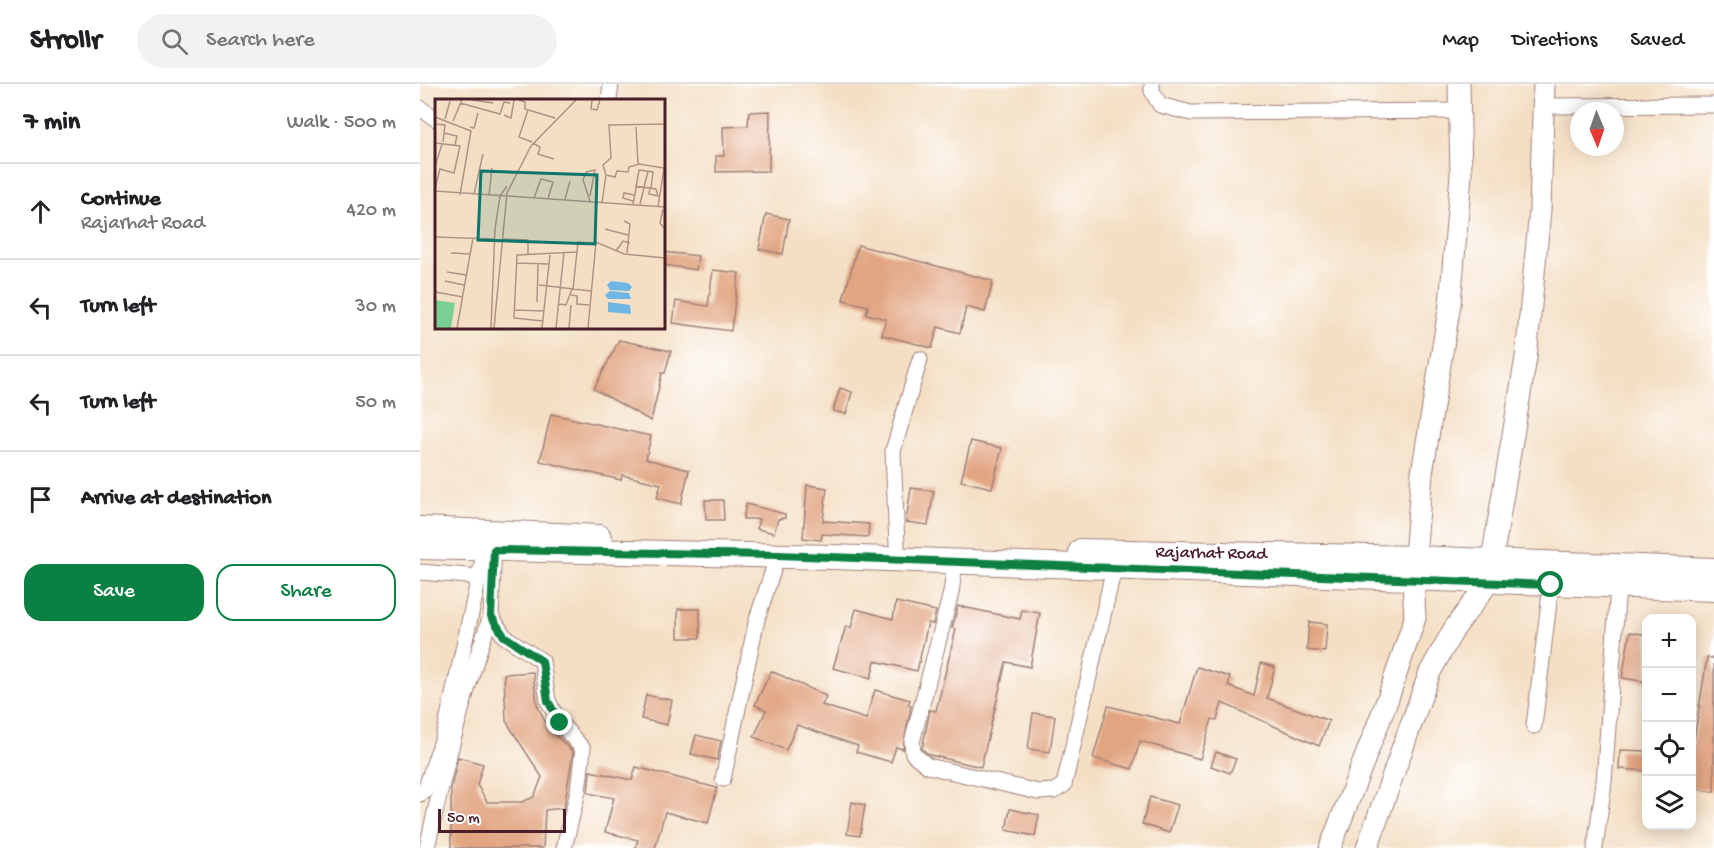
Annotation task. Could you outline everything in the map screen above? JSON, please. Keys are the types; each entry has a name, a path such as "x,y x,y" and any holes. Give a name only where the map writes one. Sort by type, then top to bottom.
{"main road":[{"path":"1330,848 1387,701 1415,618 1415,569 1422,473 1450,304 1461,175 1459,84"},
{"path":"1367,848 1401,752 1429,651 1491,572 1526,358 1540,210 1544,84"},
{"name":"Rajarhat Road","path":"420,529 491,543 778,555 1114,568 1415,569"},
{"name":"Rajarhat Road","path":"420,547 491,543 897,546 1491,572 1714,570"},
{"name":"Rajarhat Road","path":"1491,572 1551,585 1714,589"}],"street":[{"path":"609,99 611,84"},
{"path":"1152,84 1152,91 1160,105 1191,113 1460,111"},
{"path":"1544,106 1714,105"},
{"path":"420,108 435,118"},
{"path":"897,546 893,451 920,359"},
{"path":"420,794 425,790 445,730 480,577 491,543"},
{"path":"428,848 441,781 464,698 491,616 491,543"},
{"path":"723,779 757,619 778,555"},
{"path":"955,562 951,593 912,742 913,754 928,766 1038,792 1054,791 1064,785 1114,568"},
{"path":"420,572 480,577"},
{"path":"1534,726 1551,585"},
{"path":"1595,848 1604,782 1618,587"},
{"path":"491,616 504,636 542,661 548,701 560,723 583,749 578,791 564,848"}],"building":[{"path":"770,111 769,171 716,172 716,156 724,156 723,127 748,126 749,112"},
{"path":"766,214 789,219 783,254 759,249"},
{"path":"858,245 993,281 985,312 966,307 960,333 938,327 932,348 882,335 886,319 866,314 868,306 843,300"},
{"path":"664,252 698,256 696,270 664,265"},
{"path":"713,270 739,273 731,331 673,323 676,301 708,306"},
{"path":"619,340 671,351 665,373 662,373 651,421 594,389"},
{"path":"840,388 852,392 846,414 833,411"},
{"path":"551,414 651,436 646,459 689,470 681,504 657,498 661,484 622,475 621,480 540,461"},
{"path":"971,441 1002,448 992,488 961,481"},
{"path":"807,485 827,488 823,521 869,524 868,537 822,534 821,540 803,538"},
{"path":"911,488 934,491 928,525 906,522"},
{"path":"705,500 723,500 724,520 706,520"},
{"path":"746,504 785,514 785,518 778,519 774,533 757,529 759,519 743,519"},
{"path":"896,602 936,611 933,624 928,623 917,671 875,661 871,678 833,668 846,626 851,628 856,609 893,619"},
{"path":"958,606 1020,619 1022,610 1040,613 1030,667 1006,662 981,767 930,755 922,749 930,710 936,711 956,629 952,628"},
{"path":"678,609 700,609 700,638 678,638"},
{"path":"1309,622 1327,624 1325,652 1307,650"},
{"path":"1630,632 1642,634 1642,681 1622,678"},
{"path":"1707,658 1714,658 1714,792 1696,789 1696,727"},
{"path":"1261,663 1275,667 1267,698 1329,721 1319,746 1222,703 1217,720 1212,719 1200,759 1140,741 1132,769 1093,758 1108,706 1180,724 1197,667 1230,677 1228,686 1254,696"},
{"path":"771,671 826,696 822,705 866,719 875,690 910,700 908,705 911,706 903,749 896,747 891,762 856,752 858,746 797,725 786,750 754,737 766,710 755,705"},
{"path":"533,672 537,704 548,728 573,752 564,808 545,810 543,848 451,848 451,788 458,757 483,764 477,785 487,802 522,802 534,797 542,777 506,721 504,674"},
{"path":"646,695 672,700 667,725 641,719"},
{"path":"1033,713 1055,716 1050,752 1028,749"},
{"path":"696,735 721,741 717,760 691,754"},
{"path":"1620,750 1642,751 1642,771 1619,769"},
{"path":"1216,752 1236,759 1230,773 1211,766"},
{"path":"636,767 717,788 708,823 665,812 655,848 635,848 638,840 605,832 614,798 588,793 590,771 632,780"},
{"path":"1150,797 1178,805 1169,833 1142,824"},
{"path":"852,802 865,805 860,836 847,834"},
{"path":"1010,809 1039,815 1035,836 1006,830"}],"route":[{"path":"560,723 548,701 542,661 504,636 491,616 494,550 778,555 1551,585"}]}
